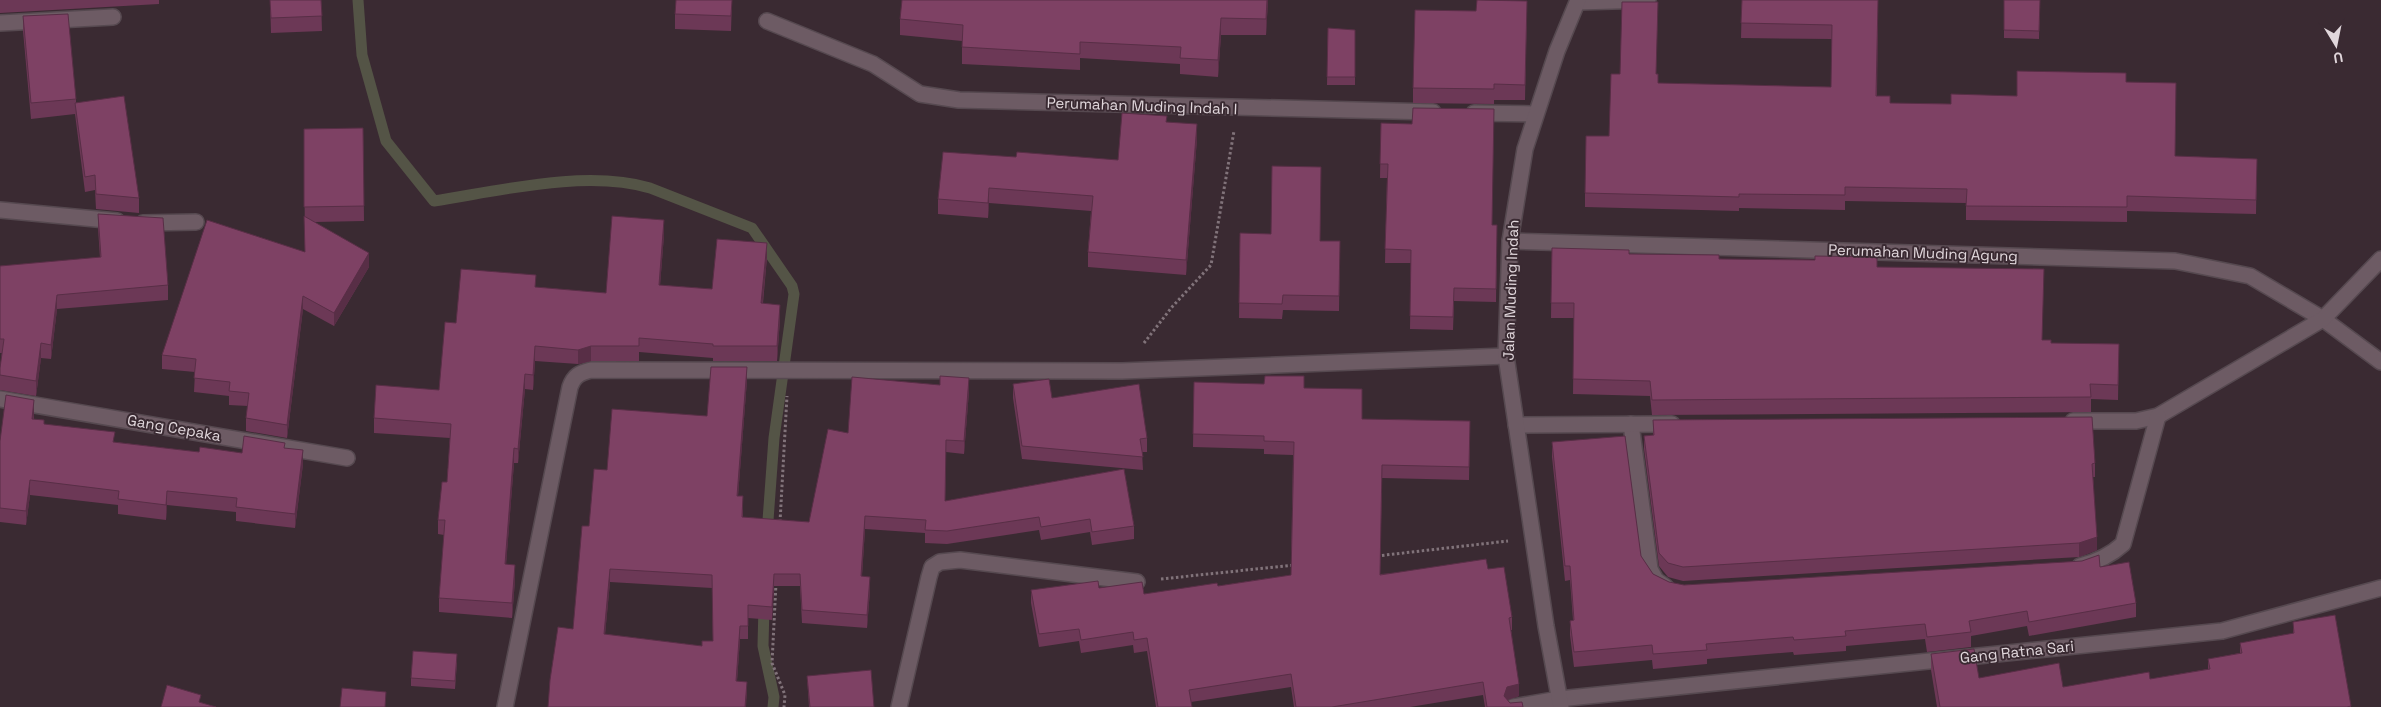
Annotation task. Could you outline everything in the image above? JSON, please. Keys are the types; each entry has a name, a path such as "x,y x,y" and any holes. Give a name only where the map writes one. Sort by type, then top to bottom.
{"street":[{"path":"1578,1 1648,0"},
{"name":"Jalan Muding Indah","path":"1560,703 1506,356 1510,242 1525,149 1557,50 1578,1"},
{"path":"0,23 113,17"},
{"name":"Perumahan Muding Indah I","path":"767,21 873,64 920,94 959,100 1238,109 1535,114"},
{"path":"0,210 141,223 196,222"},
{"name":"Perumahan Muding Agung","path":"1510,242 2176,261 2250,276 2323,320 2381,362"},
{"path":"2057,421 2136,420 2158,416 2323,320 2381,259"},
{"path":"505,707 570,388 576,376 591,370 1122,371 1506,356"},
{"name":"Gang Cepaka","path":"0,399 347,458"},
{"path":"2062,567 2081,566 2099,560 2116,551 2123,544 2158,416"},
{"path":"1631,424 1650,569 1656,580 1668,588 1683,590"},
{"path":"1516,425 1691,424"},
{"path":"899,707 929,577 932,567 940,562 960,560 1137,582"},
{"name":"Gang Ratna Sari","path":"1514,707 2222,631 2381,588"}],"path":[{"path":"1122,371 1172,307 1211,265 1238,109"},
{"path":"779,527 788,371"},
{"path":"1375,556 1533,539"},
{"path":"1137,582 1295,564"},
{"path":"777,576 772,663 785,694 784,707"}],"building":[{"path":"270,0 321,0 322,16 271,18"},
{"path":"676,0 732,0 731,16 675,14"},
{"path":"902,0 1267,0 1266,19 1221,18 1218,60 1180,58 1181,47 1080,42 1080,54 962,47 963,25 900,19"},
{"path":"1477,0 1527,1 1525,85 1494,84 1494,89 1413,88 1415,10 1476,11"},
{"path":"1742,0 1878,0 1876,96 1890,96 1890,103 1951,104 1951,94 2017,96 2017,71 2126,73 2126,82 2176,83 2175,156 2257,159 2256,200 2127,196 2127,207 1966,206 1967,189 1845,187 1845,195 1739,194 1739,197 1585,193 1586,136 1609,136 1611,74 1620,74 1622,2 1658,2 1656,74 1658,74 1658,83 1831,87 1832,25 1741,23"},
{"path":"2004,0 2040,0 2039,31 2004,30"},
{"path":"68,14 76,99 31,103 23,16"},
{"path":"1328,28 1355,30 1355,77 1327,77"},
{"path":"124,96 139,198 96,194 95,175 85,177 75,103"},
{"path":"1413,108 1494,109 1492,225 1497,225 1496,289 1454,288 1453,317 1410,316 1411,250 1385,249 1388,164 1380,164 1381,123 1412,124"},
{"path":"1122,113 1167,116 1166,122 1197,124 1186,260 1088,252 1093,196 989,188 988,203 938,199 943,152 1016,157 1017,152 1118,160"},
{"path":"363,128 364,206 304,207 304,129"},
{"path":"1272,166 1321,167 1320,241 1340,241 1339,296 1283,295 1282,304 1239,303 1240,233 1271,234"},
{"path":"98,214 163,218 168,285 57,295 51,345 41,343 36,381 0,375 4,339 0,339 0,266 101,257"},
{"path":"304,216 369,253 334,313 303,296 287,425 246,418 249,393 229,391 230,382 194,378 196,359 162,355 207,220 305,252"},
{"path":"612,216 664,220 659,285 712,289 717,239 767,243 761,303 780,305 777,346 713,346 713,344 639,338 639,346 591,346 578,350 535,346 533,375 525,374 518,449 514,448 505,564 515,565 512,603 439,598 445,520 438,520 442,482 447,482 451,424 374,418 376,385 439,390 445,322 456,323 461,269 536,275 535,287 606,293"},
{"path":"1552,248 1629,250 1629,254 1719,255 1719,259 1815,260 1815,256 1877,257 1877,267 2044,269 2042,340 2051,340 2051,343 2119,344 2118,385 2090,384 2091,397 1652,400 1650,381 1573,379 1574,303 1551,303"},
{"path":"711,367 747,367 737,496 743,496 742,517 809,522 828,429 848,433 852,377 940,385 940,376 969,378 964,441 946,440 945,501 1124,469 1134,526 1092,532 1090,519 1041,527 1039,517 947,531 925,530 926,520 865,516 861,576 870,577 867,615 802,610 800,574 774,574 772,607 748,605 748,626 740,626 736,681 747,682 745,707 548,707 558,627 573,629 582,526 589,526 594,469 607,470 612,409 707,416","holes":["610,569 712,575 713,641 702,641 702,646 604,634"]},
{"path":"1265,376 1304,376 1304,388 1362,389 1362,419 1470,421 1469,467 1382,465 1380,575 1486,559 1488,569 1504,567 1512,617 1509,618 1519,684 1507,687 1504,696 1510,703 1522,702 1523,707 1487,707 1483,682 1332,707 1296,707 1291,674 1189,690 1192,707 1158,707 1147,638 1134,640 1133,632 1081,640 1079,629 1039,634 1031,590 1098,581 1099,588 1142,582 1144,594 1217,583 1218,586 1291,575 1294,442 1264,441 1264,436 1193,434 1194,382 1264,384"},
{"path":"1049,379 1052,398 1139,384 1147,438 1140,439 1143,457 1022,446 1013,384"},
{"path":"6,395 34,400 32,419 44,420 44,424 115,432 113,442 199,452 200,447 242,453 244,436 285,443 284,448 303,450 295,514 236,507 237,498 167,491 166,505 118,499 119,491 30,480 26,511 0,508 0,441"},
{"path":"2092,417 2095,463 2092,464 2097,537 2079,543 1683,567 1668,563 1659,553 1644,436 1654,435 1653,420"},
{"path":"1625,436 1641,556 1653,574 1669,582 1684,585 2082,561 2099,555 2100,567 2129,562 2136,603 2029,622 2027,611 1969,621 1971,632 1927,637 1925,624 1845,631 1846,636 1794,640 1793,637 1706,644 1707,650 1653,654 1652,645 1574,652 1570,621 1574,620 1570,566 1565,566 1552,442"},
{"path":"2335,615 2351,706 2347,707 1940,707 1931,654 1974,649 1979,678 2059,663 2063,687 2149,672 2150,679 2210,669 2208,659 2242,653 2240,643 2294,633 2293,622"},
{"path":"413,651 457,654 455,681 411,678"},
{"path":"871,670 874,707 810,707 807,676"},
{"path":"167,685 201,695 199,702 216,707 161,707"},
{"path":"342,688 386,692 385,707 340,707"}],"waterway":[{"path":"358,0 362,55 386,141 434,201 514,187 571,181 625,183 650,188 752,228 792,286 794,294 774,438 767,534"},
{"path":"764,605 763,646 774,697 773,707"}]}
